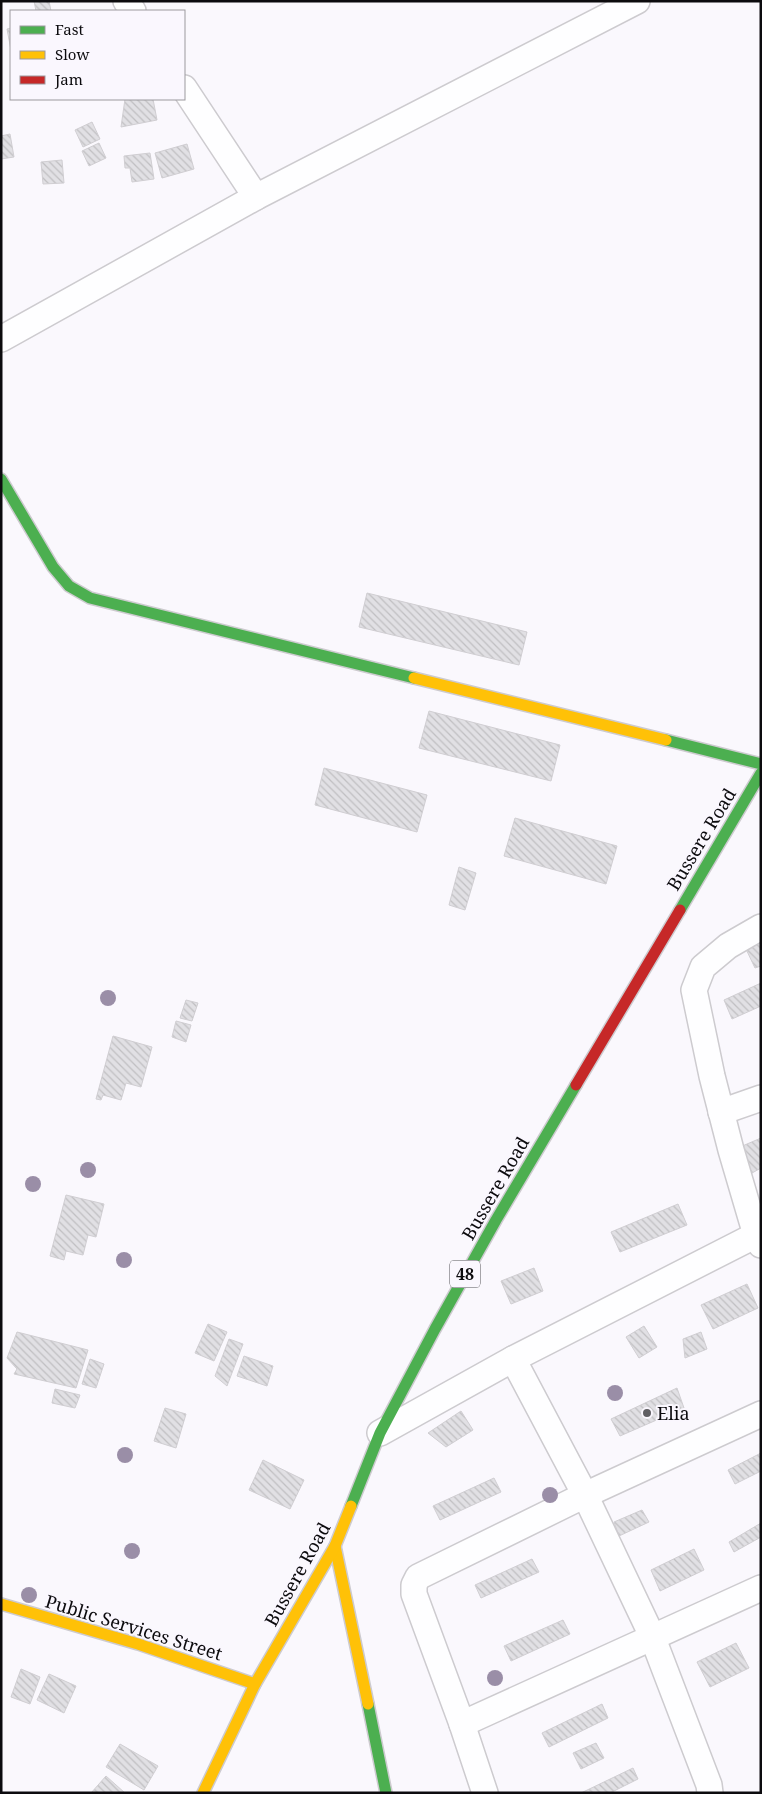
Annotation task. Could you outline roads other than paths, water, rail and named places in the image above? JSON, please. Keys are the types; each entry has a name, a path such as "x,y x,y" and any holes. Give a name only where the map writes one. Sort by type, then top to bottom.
{"street":[{"path":"1,339 256,197 637,1"},
{"path":"185,90 256,197"},
{"path":"1,479 53,567 69,586 90,598 761,764"},
{"name":"Bussere Road","path":"203,1793 255,1684 335,1546 380,1433 435,1329 496,1220 761,774"},
{"path":"380,1433 514,1359 758,1240 722,1112 694,990 703,967 728,946 761,927"},
{"path":"722,1112 761,1098"},
{"path":"514,1359 586,1495 652,1636 710,1793"},
{"path":"485,1793 462,1724 414,1594 414,1585 418,1577 586,1495 761,1414"},
{"path":"335,1546 386,1793"},
{"path":"462,1724 761,1588"},
{"name":"Public Services Street","path":"1,1604 138,1644 255,1684"}],"place":[{"name":"Elia","path":"647,1413"}]}
